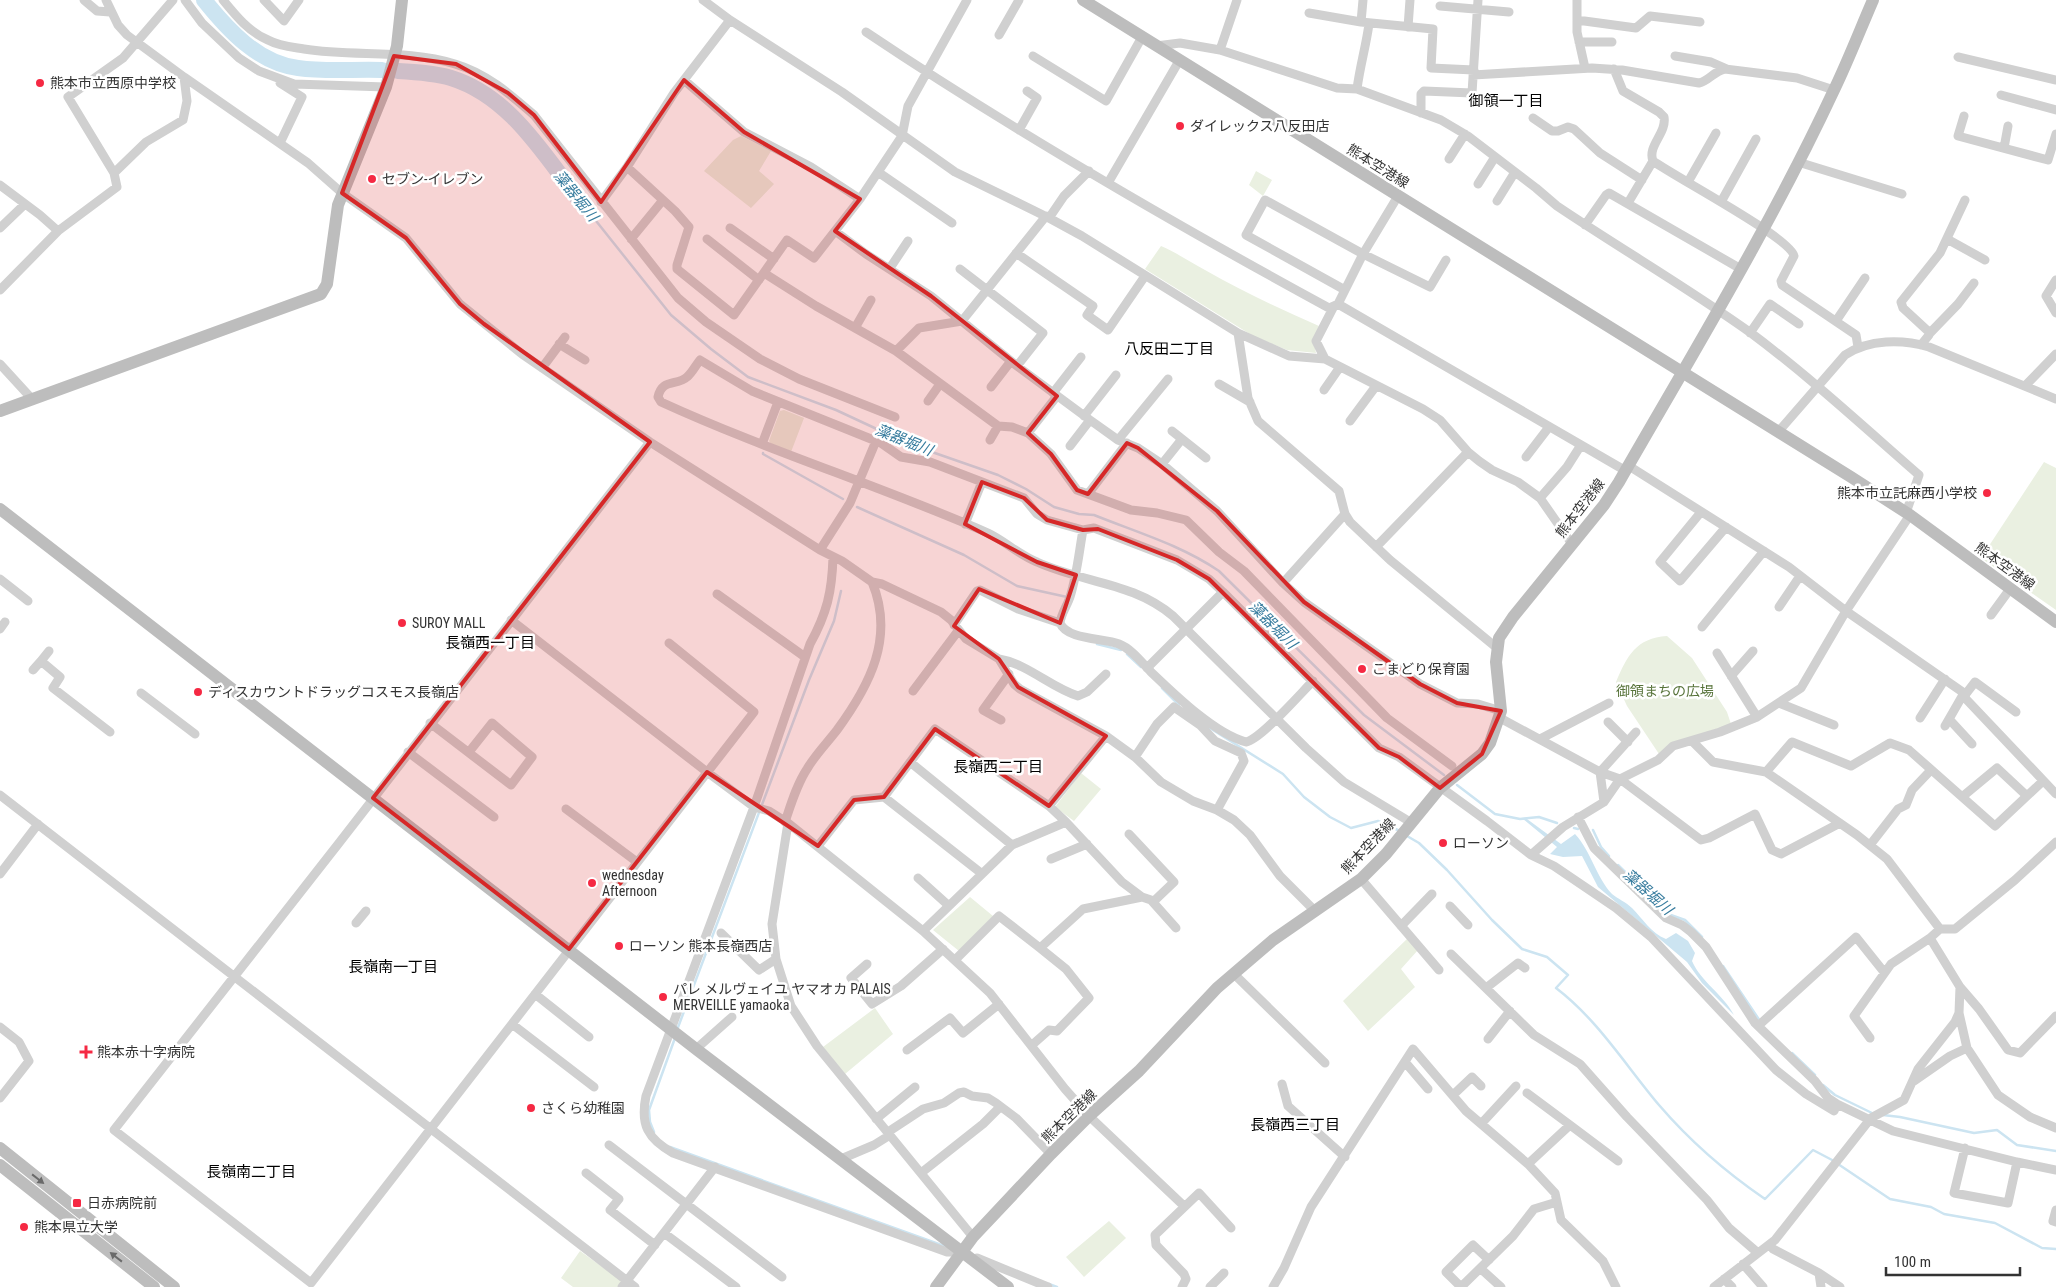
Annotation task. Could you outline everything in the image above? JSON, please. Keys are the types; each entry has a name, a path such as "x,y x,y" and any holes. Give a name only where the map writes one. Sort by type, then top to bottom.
{"street":[{"path":"84,0 97,11 116,0"},
{"path":"0,290 58,231 117,187 114,173 68,97 123,58 173,0"},
{"path":"185,0 202,23 239,58 268,74 302,98 280,143"},
{"path":"223,0 235,16 250,29 268,40 288,47 329,53 430,58 456,64 485,76 508,92 534,115 678,298 706,322 760,359 799,379 895,417"},
{"path":"264,0 284,21 299,0"},
{"path":"0,411 321,294 327,284 338,205 386,87 394,56 402,0"},
{"path":"703,0 730,20 842,92 955,172 1047,217 1238,333 1290,356 1325,358 1416,405 1436,418 1468,452 1492,470 1526,487 1540,498 1572,544"},
{"path":"627,167 689,227 677,269 734,315 787,240 814,258 860,199 902,136 908,106 967,0"},
{"path":"999,35 1019,0"},
{"name":"熊本空港線","path":"1083,0 1908,514 2056,622"},
{"path":"1220,50 1237,0"},
{"path":"1357,89 1360,66 1366,51 1363,0"},
{"path":"1408,27 1410,0"},
{"path":"1577,0 1579,42 1585,68"},
{"path":"1682,373 1719,311 1798,162 1834,90 1873,0"},
{"path":"1421,113 1422,92 1472,93 1478,4"},
{"path":"1440,6 1478,4 1509,12"},
{"path":"108,6 122,30 184,77 308,162 342,193 406,238 460,304 542,368 650,442 872,582 882,584 941,612 966,639 999,659 1014,662 1051,684 1078,696 1087,692 1106,674"},
{"path":"1310,13 1365,23 1433,30 1431,68 1473,72 1585,68 1614,69 1699,83 1705,81 1719,70 1727,70 1798,78 1834,90"},
{"path":"1577,20 1636,28 1650,16 1700,22"},
{"path":"601,202 627,167 684,80 730,20"},
{"path":"866,32 1019,130 1212,244 1329,308 1335,306 1627,469 1726,527 1800,576 1846,611 1965,694 1966,699 2056,794"},
{"path":"1033,56 1106,101 1142,37"},
{"path":"1579,42 1612,42"},
{"path":"1156,46 1180,43 1220,50 1337,88 1357,89 1441,120 1465,134 1585,226 1719,311 1750,333 1817,386 1919,475 1908,514 1846,611 1806,683 1757,717 1673,746 1658,760 1620,779 1604,802 1563,827 1532,855"},
{"path":"1675,56 1708,61 1727,70"},
{"path":"1958,57 2056,80"},
{"path":"1108,183 1180,61"},
{"path":"1705,81 1708,61"},
{"path":"1614,69 1623,91 1660,112 1664,117 1664,126 1652,152 1653,161 1628,204"},
{"path":"268,74 294,84 386,87"},
{"path":"114,173 146,142 183,120 187,101 184,77"},
{"path":"684,80 744,132 811,167 860,199"},
{"path":"1019,130 1037,98 1027,91"},
{"path":"2001,95 2056,110"},
{"path":"1964,116 1958,136 2052,161 2056,134"},
{"path":"1533,118 1552,131 1568,127 1574,128 1600,153 1642,180"},
{"path":"2004,148 2008,126"},
{"path":"1688,182 1716,133"},
{"path":"1449,160 1465,134"},
{"path":"1721,202 1756,139"},
{"path":"1478,184 1495,157"},
{"path":"1653,161 1721,202 1793,252 1794,256 1781,281 1782,285 1856,335 1858,347"},
{"path":"1798,162 1902,194"},
{"path":"896,351 919,328 962,321 1064,196 1089,171"},
{"path":"878,172 952,223"},
{"path":"1497,201 1515,172"},
{"path":"0,185 58,231"},
{"path":"1585,226 1607,193 1611,193 1741,269"},
{"path":"1325,358 1316,341 1363,254 1398,196"},
{"path":"631,239 663,200"},
{"path":"1345,290 1246,235 1265,200 1363,254 1430,287 1446,260"},
{"path":"1929,334 1927,329 1901,304 1940,253 1965,200"},
{"path":"0,228 25,204"},
{"path":"730,228 774,259"},
{"path":"835,231 931,296 1014,364 1087,418 1118,440 1127,443 1162,464 1217,511 1283,583 1304,602 1420,684 1457,703 1478,704 1501,714 1540,739 1600,772 1620,779 1701,840 1709,838 1755,814 1772,850 1781,854 1840,823"},
{"path":"707,239 762,277 896,351 998,426 1012,427 1028,433 1051,454 1077,490 1131,510 1172,515 1190,522 1219,552 1241,569 1387,718 1452,766"},
{"path":"1946,239 1985,260"},
{"path":"890,268 908,241"},
{"path":"1016,253 1093,306 1087,315 1108,330 1145,276"},
{"path":"960,269 1043,333 991,388"},
{"path":"1836,321 1865,278"},
{"path":"2056,280 2046,296 2056,313"},
{"path":"1921,345 1974,284"},
{"path":"855,328 871,300"},
{"path":"1750,333 1770,304 1799,324"},
{"path":"1238,333 1250,402 1255,416 1264,428 1339,491 1345,514 1350,522 1376,547 1497,648"},
{"path":"542,368 562,341 585,360"},
{"path":"1778,432 1845,355 1858,347 1871,344 1890,342 1921,345 2056,399"},
{"path":"2025,386 2056,354"},
{"path":"1028,433 1081,357"},
{"path":"1406,830 1344,782 1306,748 1165,609 1143,596 1037,562 993,535 711,425 661,402 658,396 659,392 667,383 687,378 700,360 752,391 876,441 906,459 930,462 1024,498 1042,518 1083,530 1090,528 1098,529 1177,560 1209,580 1223,592 1379,748 1399,757 1532,855 1554,866 1616,908 1651,937 1776,1070 1806,1094 1834,1111 1838,1104"},
{"path":"0,364 32,399"},
{"path":"1324,390 1340,366"},
{"name":"熊本空港線","path":"936,1287 973,1237 1051,1154 1089,1116 1139,1071 1217,988 1273,940 1361,879 1406,830 1440,788 1482,754 1490,743 1501,714 1496,662 1499,638 1512,617 1604,505 1682,373"},
{"path":"1070,446 1116,375"},
{"path":"1118,440 1168,379"},
{"path":"928,401 940,384"},
{"path":"1219,384 1250,402"},
{"path":"1350,421 1376,386"},
{"path":"762,444 778,402"},
{"path":"990,440 998,426"},
{"path":"1526,457 1548,426"},
{"path":"1172,431 1206,458"},
{"path":"1162,464 1182,439"},
{"path":"820,550 850,503 876,441"},
{"path":"650,442 114,1130 311,1283 754,712 669,642"},
{"path":"1088,494 1127,443"},
{"path":"1540,498 1567,467 1581,445"},
{"path":"1376,547 1468,452"},
{"path":"965,524 982,482"},
{"path":"0,509 696,1049 1008,1287"},
{"path":"1702,512 1660,562 1680,580 1726,527"},
{"path":"1283,583 1345,514"},
{"path":"1060,623 1076,575 1083,530"},
{"path":"1702,627 1764,552"},
{"path":"833,557 832,586 822,622 805,657 754,807 646,1096 643,1110 646,1129 662,1147 673,1153 947,1252 962,1251 1048,1287"},
{"path":"1779,607 1800,576"},
{"path":"0,579 28,601"},
{"path":"872,582 877,594 881,631 880,644 873,668 855,705 807,769 786,822 772,924 776,959 791,1006 817,1046 973,1237"},
{"path":"1991,615 2010,589"},
{"path":"913,691 956,628 977,591 980,590 1035,616 1060,623 1064,630 1077,635 1122,645 1178,698 1220,730 1240,740 1249,742 1313,681"},
{"path":"1147,668 1223,592"},
{"path":"718,594 805,657"},
{"path":"511,620 754,807 769,811 818,846 923,931 990,993 1065,1089 1089,1116 1184,1206"},
{"path":"1731,676 1752,650"},
{"path":"33,670 49,651"},
{"path":"1716,653 1757,717"},
{"path":"999,659 1014,684 1020,689 1106,736 1135,757 1161,782 1193,801 1217,810 1234,820 1250,835 1280,876 1315,911"},
{"path":"41,661 60,677 53,688 110,732"},
{"path":"1001,720 984,710 1008,674"},
{"path":"1920,718 1945,679"},
{"path":"1972,744 1947,722 1975,682 2016,712"},
{"path":"141,693 195,734"},
{"path":"1540,739 1609,703"},
{"path":"1779,703 1834,725"},
{"path":"1135,757 1157,724 1174,708 1200,725 1215,741 1241,753 1244,761 1217,810"},
{"path":"1608,722 1628,742"},
{"path":"430,724 511,785 532,757 492,724 469,752"},
{"path":"818,846 854,800 884,796 935,729 1049,806 1122,882 1142,897 1153,902 1176,928"},
{"path":"1600,772 1636,732"},
{"path":"1049,806 1106,736"},
{"path":"1692,740 1713,762 1766,772 1840,823 1887,859 1940,929"},
{"path":"1766,772 1792,742 1851,766 1890,743 1909,750 1995,826 2043,781"},
{"path":"408,752 494,817"},
{"path":"910,762 1012,845"},
{"path":"1962,798 1997,768 2027,796"},
{"path":"1870,846 1898,809 1906,805 1912,790 1931,770"},
{"path":"1600,772 1604,802"},
{"path":"0,795 431,1129 625,1284 635,1287"},
{"path":"884,796 981,873"},
{"path":"566,810 637,862"},
{"path":"1578,817 1594,848 1607,862 1666,918 1682,925 1706,947 1758,1026 1815,1081 1828,1098 1893,1131 2056,1170"},
{"path":"923,931 1012,845 1066,822"},
{"path":"0,874 38,824"},
{"path":"1130,834 1174,882 1153,902"},
{"path":"1870,1038 1854,1016 1891,964 1930,938 1940,929 1955,929 2015,880 2056,842"},
{"path":"1051,859 1087,844"},
{"path":"918,878 948,905"},
{"path":"1361,879 1439,970"},
{"path":"1401,926 1432,894"},
{"path":"1040,948 1083,909 1142,897"},
{"path":"1450,906 1468,925"},
{"path":"356,923 366,911"},
{"path":"955,960 999,916 1066,969 1089,998 1058,1031 1049,1030 1032,1046"},
{"path":"721,934 759,970 776,959"},
{"path":"1758,1026 1856,937 1884,972"},
{"path":"1930,938 1960,987 1979,1009 2008,1050 2020,1053 2056,1016"},
{"path":"867,964 851,978 872,1004 901,986 943,949"},
{"path":"1451,954 1534,1035 1580,1064 1627,1117 1707,1200 1729,1228 1758,1253"},
{"path":"1486,988 1518,963 1525,968"},
{"path":"1234,974 1326,1063"},
{"path":"1960,987 1959,1013 1966,1048 1998,1095 2030,1117 2056,1128"},
{"path":"535,994 589,1037"},
{"path":"907,1050 950,1018 963,1033 998,1004"},
{"path":"1488,1039 1510,1011"},
{"path":"1714,1287 1770,1245 1835,1166 1870,1118 1904,1100 1918,1069 1955,1022 1959,1013"},
{"path":"696,1049 732,1017"},
{"path":"512,1024 594,1087"},
{"path":"0,1027 19,1042 29,1061 0,1098"},
{"path":"1912,1083 1950,1056 1966,1048"},
{"path":"1273,1287 1284,1268 1311,1207 1414,1049 1466,1111 1528,1164 1555,1193 1561,1220 1603,1261 1616,1287"},
{"path":"1404,1062 1428,1089"},
{"path":"1453,1095 1472,1077 1482,1086"},
{"path":"1282,1084 1288,1106 1345,1157"},
{"path":"1481,1124 1516,1086"},
{"path":"876,1119 915,1088"},
{"path":"841,1159 874,1145 923,1109 944,1103 958,1093 964,1092 972,1096 988,1098 1016,1118 1051,1154"},
{"path":"1527,1093 1618,1161"},
{"path":"921,1173 982,1124 1000,1107"},
{"path":"1528,1164 1570,1124"},
{"path":"609,1145 782,1277"},
{"path":"0,1148 174,1287"},
{"path":"1965,1148 1954,1193 2008,1203 2017,1162"},
{"path":"0,1165 154,1287"},
{"path":"625,1284 715,1167"},
{"path":"586,1173 619,1199 610,1210 655,1245"},
{"path":"1186,1284 1156,1245 1154,1241 1155,1235 1199,1193 1231,1228"},
{"path":"1489,1260 1473,1245 1446,1272 1461,1287 1481,1269 1489,1260 1534,1209 1557,1202"},
{"path":"2056,1210 2053,1221 2056,1222"},
{"path":"664,1233 736,1287"},
{"path":"1770,1245 1773,1249 1819,1273 1840,1287"},
{"path":"1743,1264 1762,1287"},
{"path":"1481,1269 1501,1287"},
{"path":"1210,1287 1224,1272"},
{"path":"1819,1273 1821,1287"},
{"path":"1724,1279 1732,1287"}],"highlighted area":[{"path":"394,56 456,64 508,93 534,115 601,202 684,80 744,132 860,199 835,231 931,296 1057,396 1028,433 1051,454 1077,490 1088,494 1127,443 1138,448 1217,511 1304,602 1420,684 1457,703 1501,711 1482,754 1440,788 1399,757 1379,748 1209,579 1177,560 1098,529 1083,530 1047,520 1024,498 982,482 965,524 1037,562 1076,575 1060,623 979,589 954,626 999,659 1018,687 1106,736 1049,806 935,729 884,797 854,800 818,846 707,772 569,949 373,798 650,442 484,324 460,304 406,238 342,193"}],"green space":[{"path":"741,136 771,151 759,171 774,184 751,208 704,171 733,140"},
{"path":"1256,171 1272,180 1263,196 1249,185"},
{"path":"1161,246 1219,278 1319,326 1313,340 1316,353 1287,350 1253,336 1145,269"},
{"path":"784,410 804,418 791,452 771,444 769,441 780,411"},
{"path":"2044,462 2056,468 2056,610 1981,558"},
{"name":"御領まちの広場","path":"1667,636 1692,658 1727,712 1731,724 1674,743 1659,754 1627,706 1616,682 1624,664 1634,650 1648,640"},
{"path":"1081,773 1101,789 1074,821 1055,807"},
{"path":"970,897 993,916 959,951 933,930"},
{"path":"1408,938 1418,950 1401,969 1415,987 1368,1031 1343,1001"},
{"path":"875,1008 893,1034 845,1074 823,1047"},
{"path":"1109,1221 1126,1238 1084,1277 1066,1257"},
{"path":"580,1251 622,1281 618,1287 573,1287 561,1278"}],"water":[{"path":"1523,819 1527,819 1561,844 1575,834 1612,894 1630,906 1661,936 1666,939 1676,933 1688,941 1695,953 1692,961 1696,968 1734,1015 1702,983 1687,962 1598,887 1582,856 1563,857 1550,854 1557,847"}],"waterway":[{"name":"藻器堀川","path":"204,0 223,23 245,43 257,52 283,65 319,70 382,70"},
{"name":"藻器堀川","path":"398,71 418,72 451,78 472,86 490,98 523,127 577,197"},
{"name":"藻器堀川","path":"577,197 671,315 748,377 836,410 909,444 998,475 1026,489 1054,507 1079,514 1094,515 1158,540 1204,562 1219,571 1364,715 1444,775"},
{"path":"763,453 843,499"},
{"path":"857,507 964,555 1017,586 1067,597"},
{"path":"677,1030 809,680 834,621 841,591"},
{"path":"1097,644 1121,650"},
{"path":"1127,654 1141,667"},
{"path":"1162,688 1179,705"},
{"path":"1205,725 1283,774 1304,797 1330,817 1351,828 1378,821 1400,831"},
{"name":"藻器堀川","path":"1457,785 1495,814 1520,819 1539,817 1557,823"},
{"name":"藻器堀川","path":"1574,828 1578,829"},
{"name":"藻器堀川","path":"1593,830 1601,847 1609,856"},
{"path":"1407,836 1419,843 1447,870 1492,920 1522,949 1547,957 1568,975 1556,988 1585,1014 1671,1118 1709,1155 1737,1178 1765,1199 1813,1150 1834,1161"},
{"name":"藻器堀川","path":"1618,865 1668,914 1685,920 1702,937"},
{"name":"藻器堀川","path":"1723,966 1760,1021"},
{"path":"654,1132 650,1122 649,1110 675,1038"},
{"name":"藻器堀川","path":"1792,1053 1815,1075"},
{"name":"藻器堀川","path":"1823,1085 1835,1095 1872,1113"},
{"name":"藻器堀川","path":"1883,1115 1974,1133 1997,1130 2017,1145 2056,1151"},
{"path":"670,1147 947,1247"},
{"path":"1838,1164 1890,1199 1931,1207 1944,1214 1995,1223 2042,1248 2056,1249"},
{"path":"1049,1284 1057,1287"}],"place":[{"name":"熊本市立西原中学校","path":"40,83"},
{"name":"ダイレックス八反田店","path":"1180,126"},
{"name":"セブン-イレブン","path":"372,179"},
{"name":"熊本市立託麻西小学校","path":"1987,493"},
{"name":"SUROY MALL","path":"402,623"},
{"name":"こまどり保育園","path":"1362,669"},
{"name":"ディスカウントドラッグコスモス長嶺店","path":"198,692"},
{"name":"ローソン","path":"1443,843"},
{"name":"wednesday Afternoon","path":"592,883"},
{"name":"ローソン 熊本長嶺西店","path":"619,946"},
{"name":"パレ メルヴェイユ ヤマオカ PALAIS MERVEILLE yamaoka","path":"663,997"},
{"name":"熊本赤十字病院","path":"86,1052"},
{"name":"さくら幼稚園","path":"531,1108"},
{"name":"日赤病院前","path":"77,1203"},
{"name":"熊本県立大学","path":"24,1227"}],"district":[{"name":"御領一丁目","path":"1506,101"},
{"name":"八反田二丁目","path":"1169,349"},
{"name":"長嶺西一丁目","path":"490,643"},
{"name":"長嶺西二丁目","path":"998,767"},
{"name":"長嶺南一丁目","path":"393,967"},
{"name":"長嶺西三丁目","path":"1295,1125"},
{"name":"長嶺南二丁目","path":"251,1172"}]}
